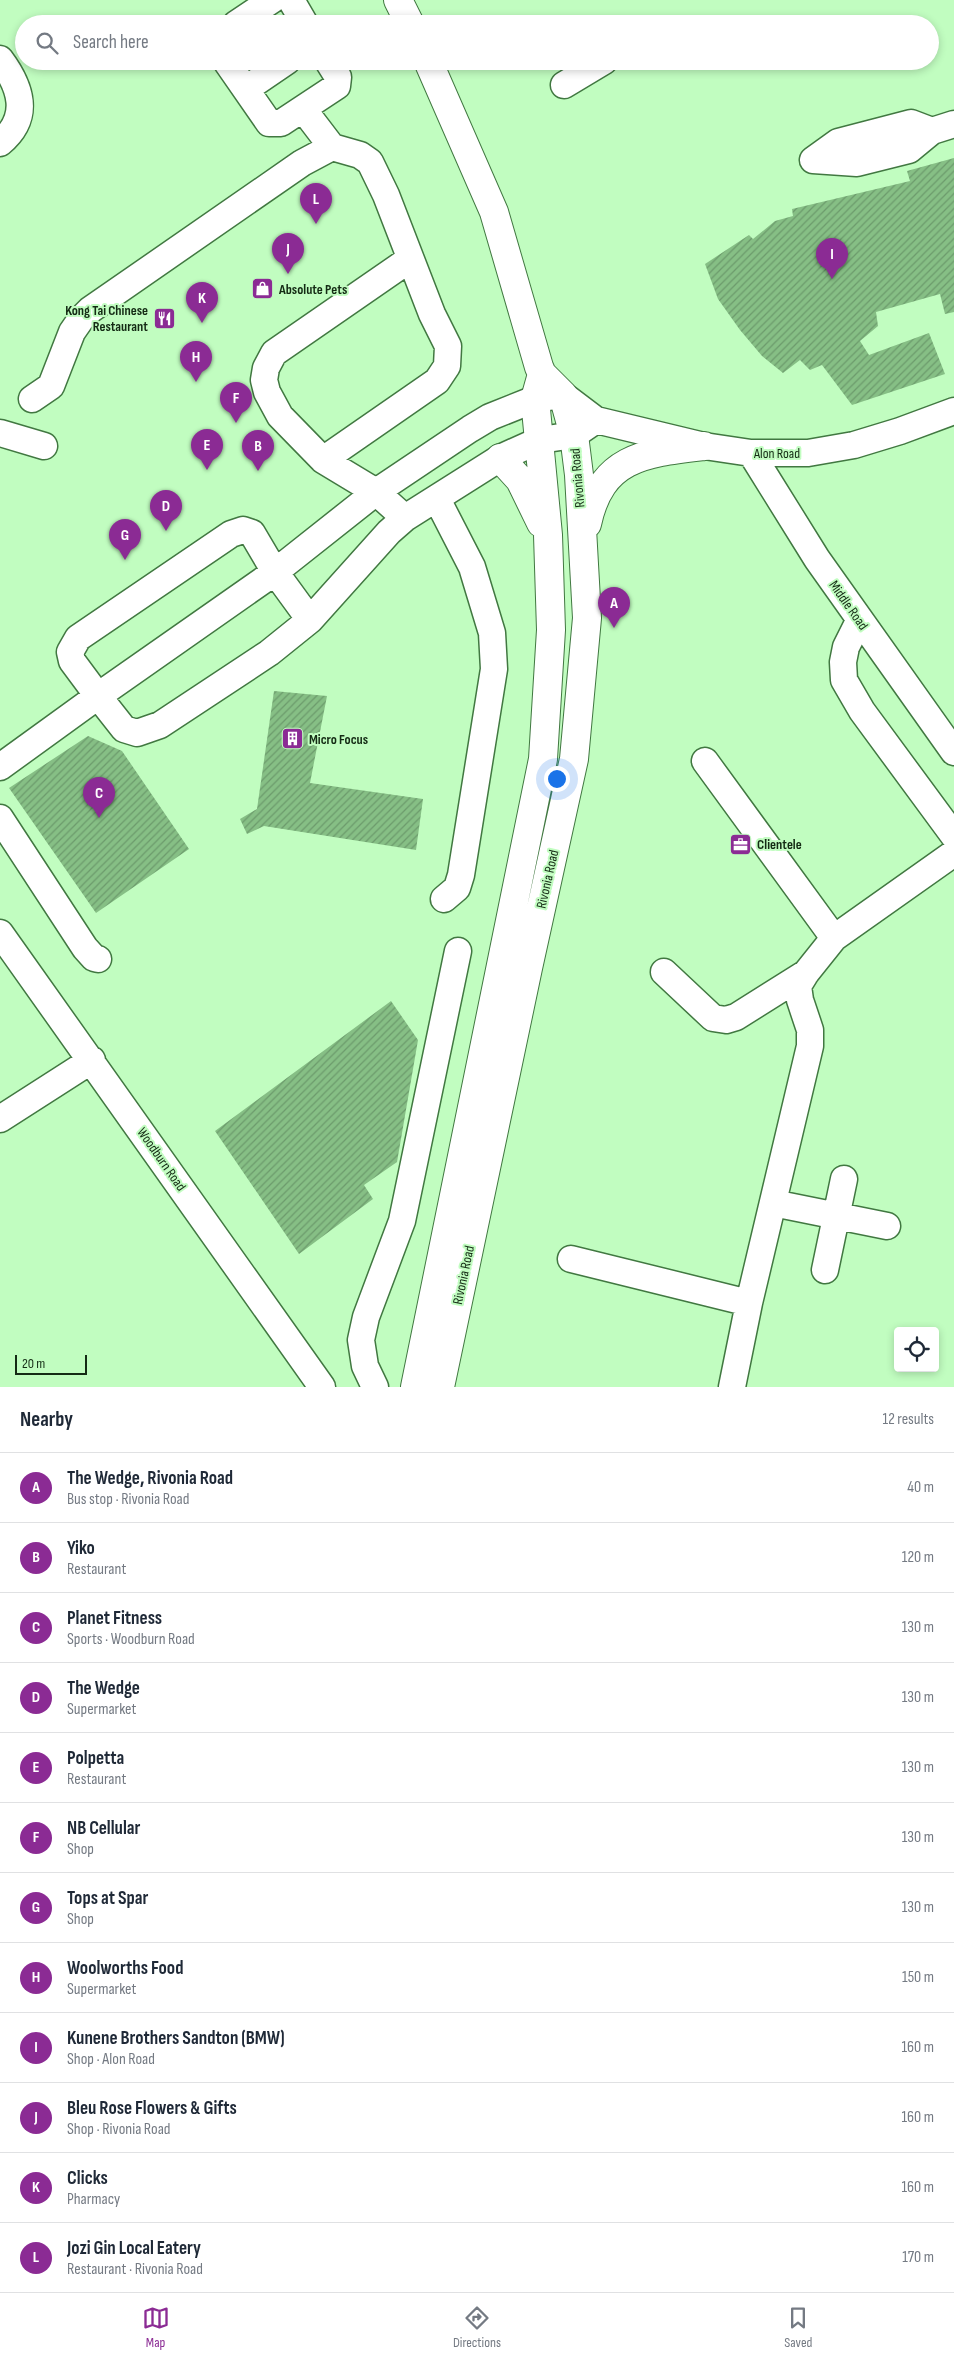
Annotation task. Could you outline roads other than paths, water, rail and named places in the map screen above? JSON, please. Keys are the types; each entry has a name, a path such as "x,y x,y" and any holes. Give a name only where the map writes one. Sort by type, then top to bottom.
{"main road":[{"path":"398,0 406,15"},
{"name":"Rivonia Road","path":"415,1387 543,759 552,630 538,387 494,212 432,70"},
{"name":"Rivonia Road","path":"440,1387 574,759 587,618 579,475 574,435 563,395 538,387"},
{"path":"582,546 595,495 618,466 657,452 704,446"},
{"path":"500,458 520,480 548,535"}],"street":[{"path":"250,15 272,0"},
{"path":"291,0 300,15"},
{"path":"0,59 13,76 19,92 20,108 14,128 0,143"},
{"path":"232,70 269,123 281,123 337,86 338,77 334,70"},
{"path":"246,90 274,70"},
{"path":"564,85 589,70"},
{"path":"303,109 332,147 360,155 370,162 448,346 447,366 437,381 323,460"},
{"path":"825,158 857,163 909,150 943,127"},
{"path":"32,399 51,386 72,332 81,318 90,310 302,162 332,147"},
{"path":"405,518 376,492 323,460 280,416 272,402 264,380 270,358 410,259"},
{"path":"0,766 275,572 376,492 538,387"},
{"name":"Alon Road","path":"563,395 596,420 704,446 752,453 808,453 854,445 900,431 954,411"},
{"path":"310,620 275,572 249,530 237,532 83,634 72,647 70,657 124,729 137,733 147,731 160,725 269,653 310,620 389,532 405,518 438,499 500,458 540,440 574,435 596,420"},
{"path":"0,433 44,446"},
{"name":"Middle Road","path":"752,453 817,559 859,621 954,752"},
{"path":"438,499 472,567 482,595 492,633 494,669 461,875 457,888 444,899"},
{"path":"859,621 846,647 843,662 844,680 862,711 954,836"},
{"path":"705,761 834,938"},
{"path":"0,818 85,948 94,958 98,959"},
{"path":"732,1387 749,1303 810,1046 810,1030 800,1000 798,986 834,938 954,853"},
{"name":"Woodburn Road","path":"0,933 92,1060 322,1387"},
{"path":"374,1387 365,1366 361,1340 364,1324 402,1221 458,951"},
{"path":"664,972 713,1018 726,1020 736,1017 806,973"},
{"path":"0,1119 92,1060"},
{"path":"825,1270 844,1179"},
{"path":"773,1203 887,1226"},
{"path":"571,1259 749,1303"}],"place":[{"name":"Jozi Gin Local Eatery","path":"316,224"},
{"name":"Bleu Rose Flowers & Gifts","path":"288,274"},
{"name":"Kunene Brothers Sandton (BMW)","path":"832,279"},
{"name":"Absolute Pets","path":"263,289"},
{"name":"Kong Tai Chinese Restaurant","path":"164,318"},
{"name":"Clicks","path":"202,323"},
{"name":"Woolworths Food","path":"196,382"},
{"name":"NB Cellular","path":"236,423"},
{"name":"Polpetta","path":"207,470"},
{"name":"Yiko","path":"258,471"},
{"name":"The Wedge","path":"166,531"},
{"name":"Tops at Spar","path":"125,560"},
{"name":"The Wedge, Rivonia Road","path":"614,628"},
{"name":"Micro Focus","path":"293,739"},
{"name":"Planet Fitness","path":"99,818"},
{"name":"Clientele","path":"741,844"}]}
